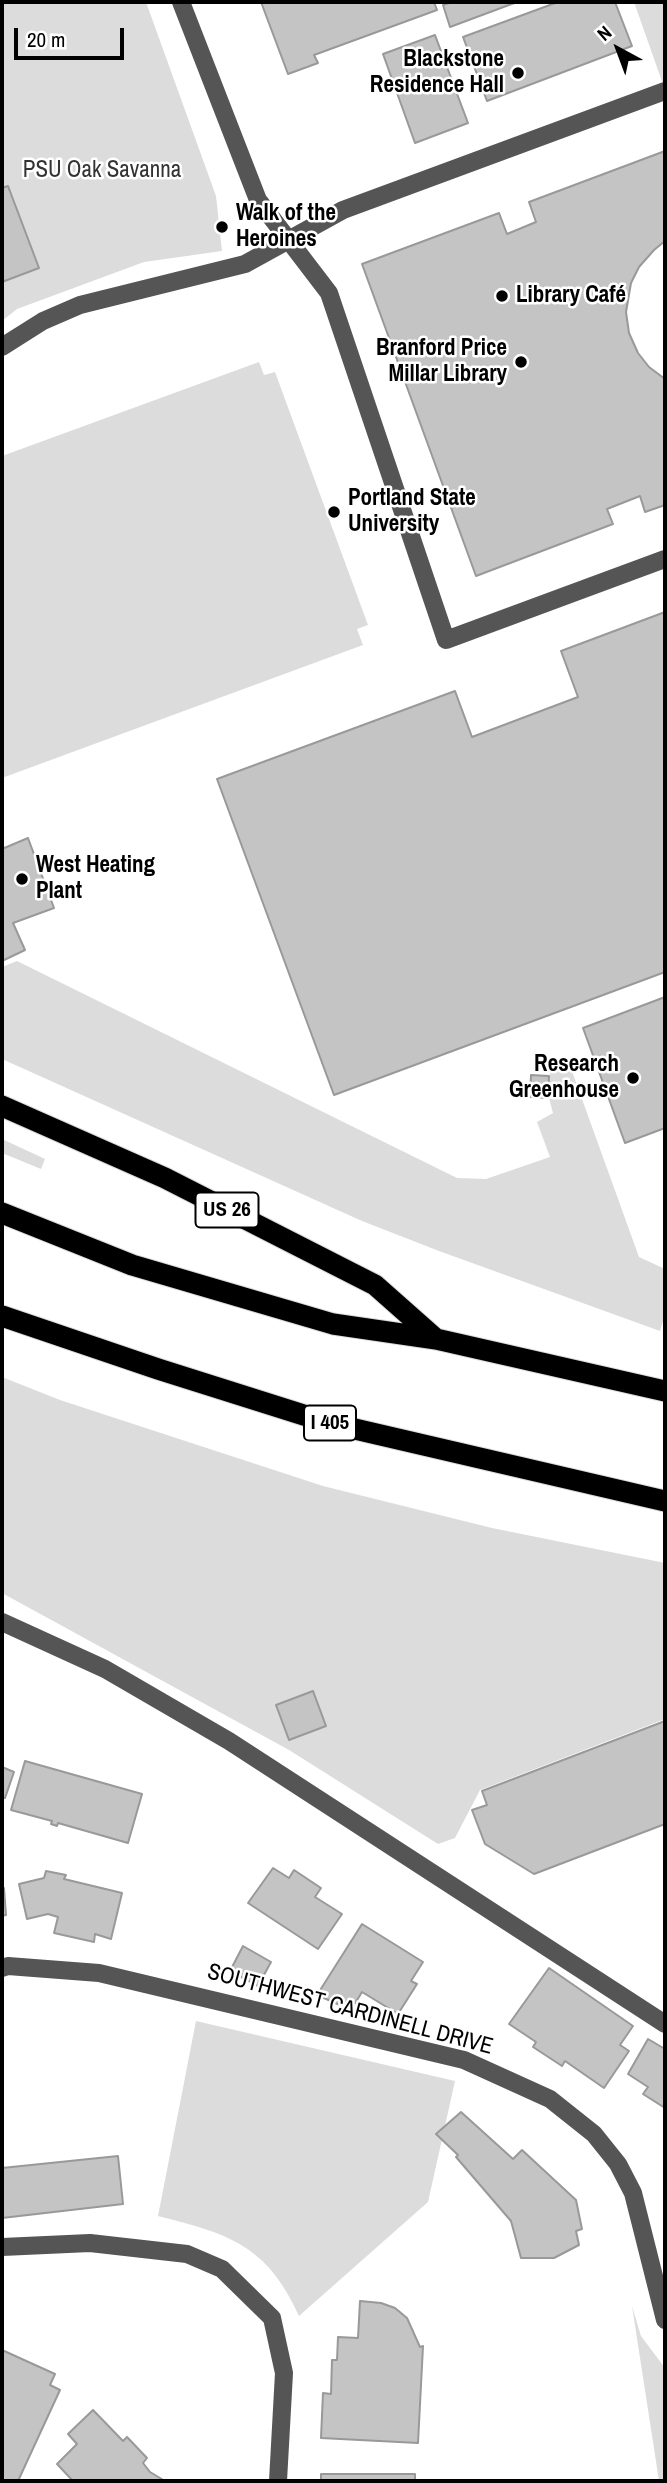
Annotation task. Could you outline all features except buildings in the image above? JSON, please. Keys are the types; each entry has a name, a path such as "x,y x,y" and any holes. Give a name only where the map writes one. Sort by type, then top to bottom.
{"highway":[{"name":"US 26","path":"2,1106 165,1178 375,1285 436,1339"},
{"path":"2,1213 132,1265 319,1321 436,1339 665,1391"},
{"name":"I 405","path":"2,1316 329,1423 665,1501"}],"street":[{"path":"181,2 258,200 329,293 446,640 665,559"},
{"path":"2,347 43,321 80,305 245,264 343,211 665,91"},
{"path":"2,1622 105,1668 229,1741 665,2024"},
{"name":"SOUTHWEST CARDINELL DRIVE","path":"2,1968 8,1966 99,1973 160,1987 464,2060 551,2099 594,2134 618,2164 633,2193 665,2320"},
{"path":"2,2247 90,2243 187,2254 222,2269 272,2318 284,2373 278,2481"}],"green space":[{"name":"PSU Oak Savanna","path":"2,2 146,2 216,196 222,251 144,262 17,309 2,321"},
{"path":"634,2 665,2 665,90"},
{"path":"259,362 264,375 275,372 368,625 357,629 363,645 2,778 2,456"},
{"path":"17,961 457,1178 486,1179 550,1157 537,1122 553,1113 549,1098 550,1071 569,1063 639,1257 665,1269 665,1315 660,1331 362,1221 2,1059 2,967"},
{"path":"2,1139 45,1159 41,1169 2,1153"},
{"path":"2,1377 60,1400 323,1486 492,1528 665,1563 665,1719 480,1790 455,1838 438,1844 289,1750 2,1593"},
{"path":"196,2021 455,2081 428,2202 299,2316 287,2292 273,2273 243,2246 205,2229 158,2216"},
{"path":"632,2306 641,2336 665,2368 665,2481 659,2481"}],"place":[{"name":"Blackstone Residence Hall","path":"518,73"},
{"name":"Walk of the Heroines","path":"222,227"},
{"name":"Library Café","path":"502,296"},
{"name":"Branford Price Millar Library","path":"521,362"},
{"name":"Portland State University","path":"334,512"},
{"name":"West Heating Plant","path":"22,879"},
{"name":"Research Greenhouse","path":"633,1078"}]}
